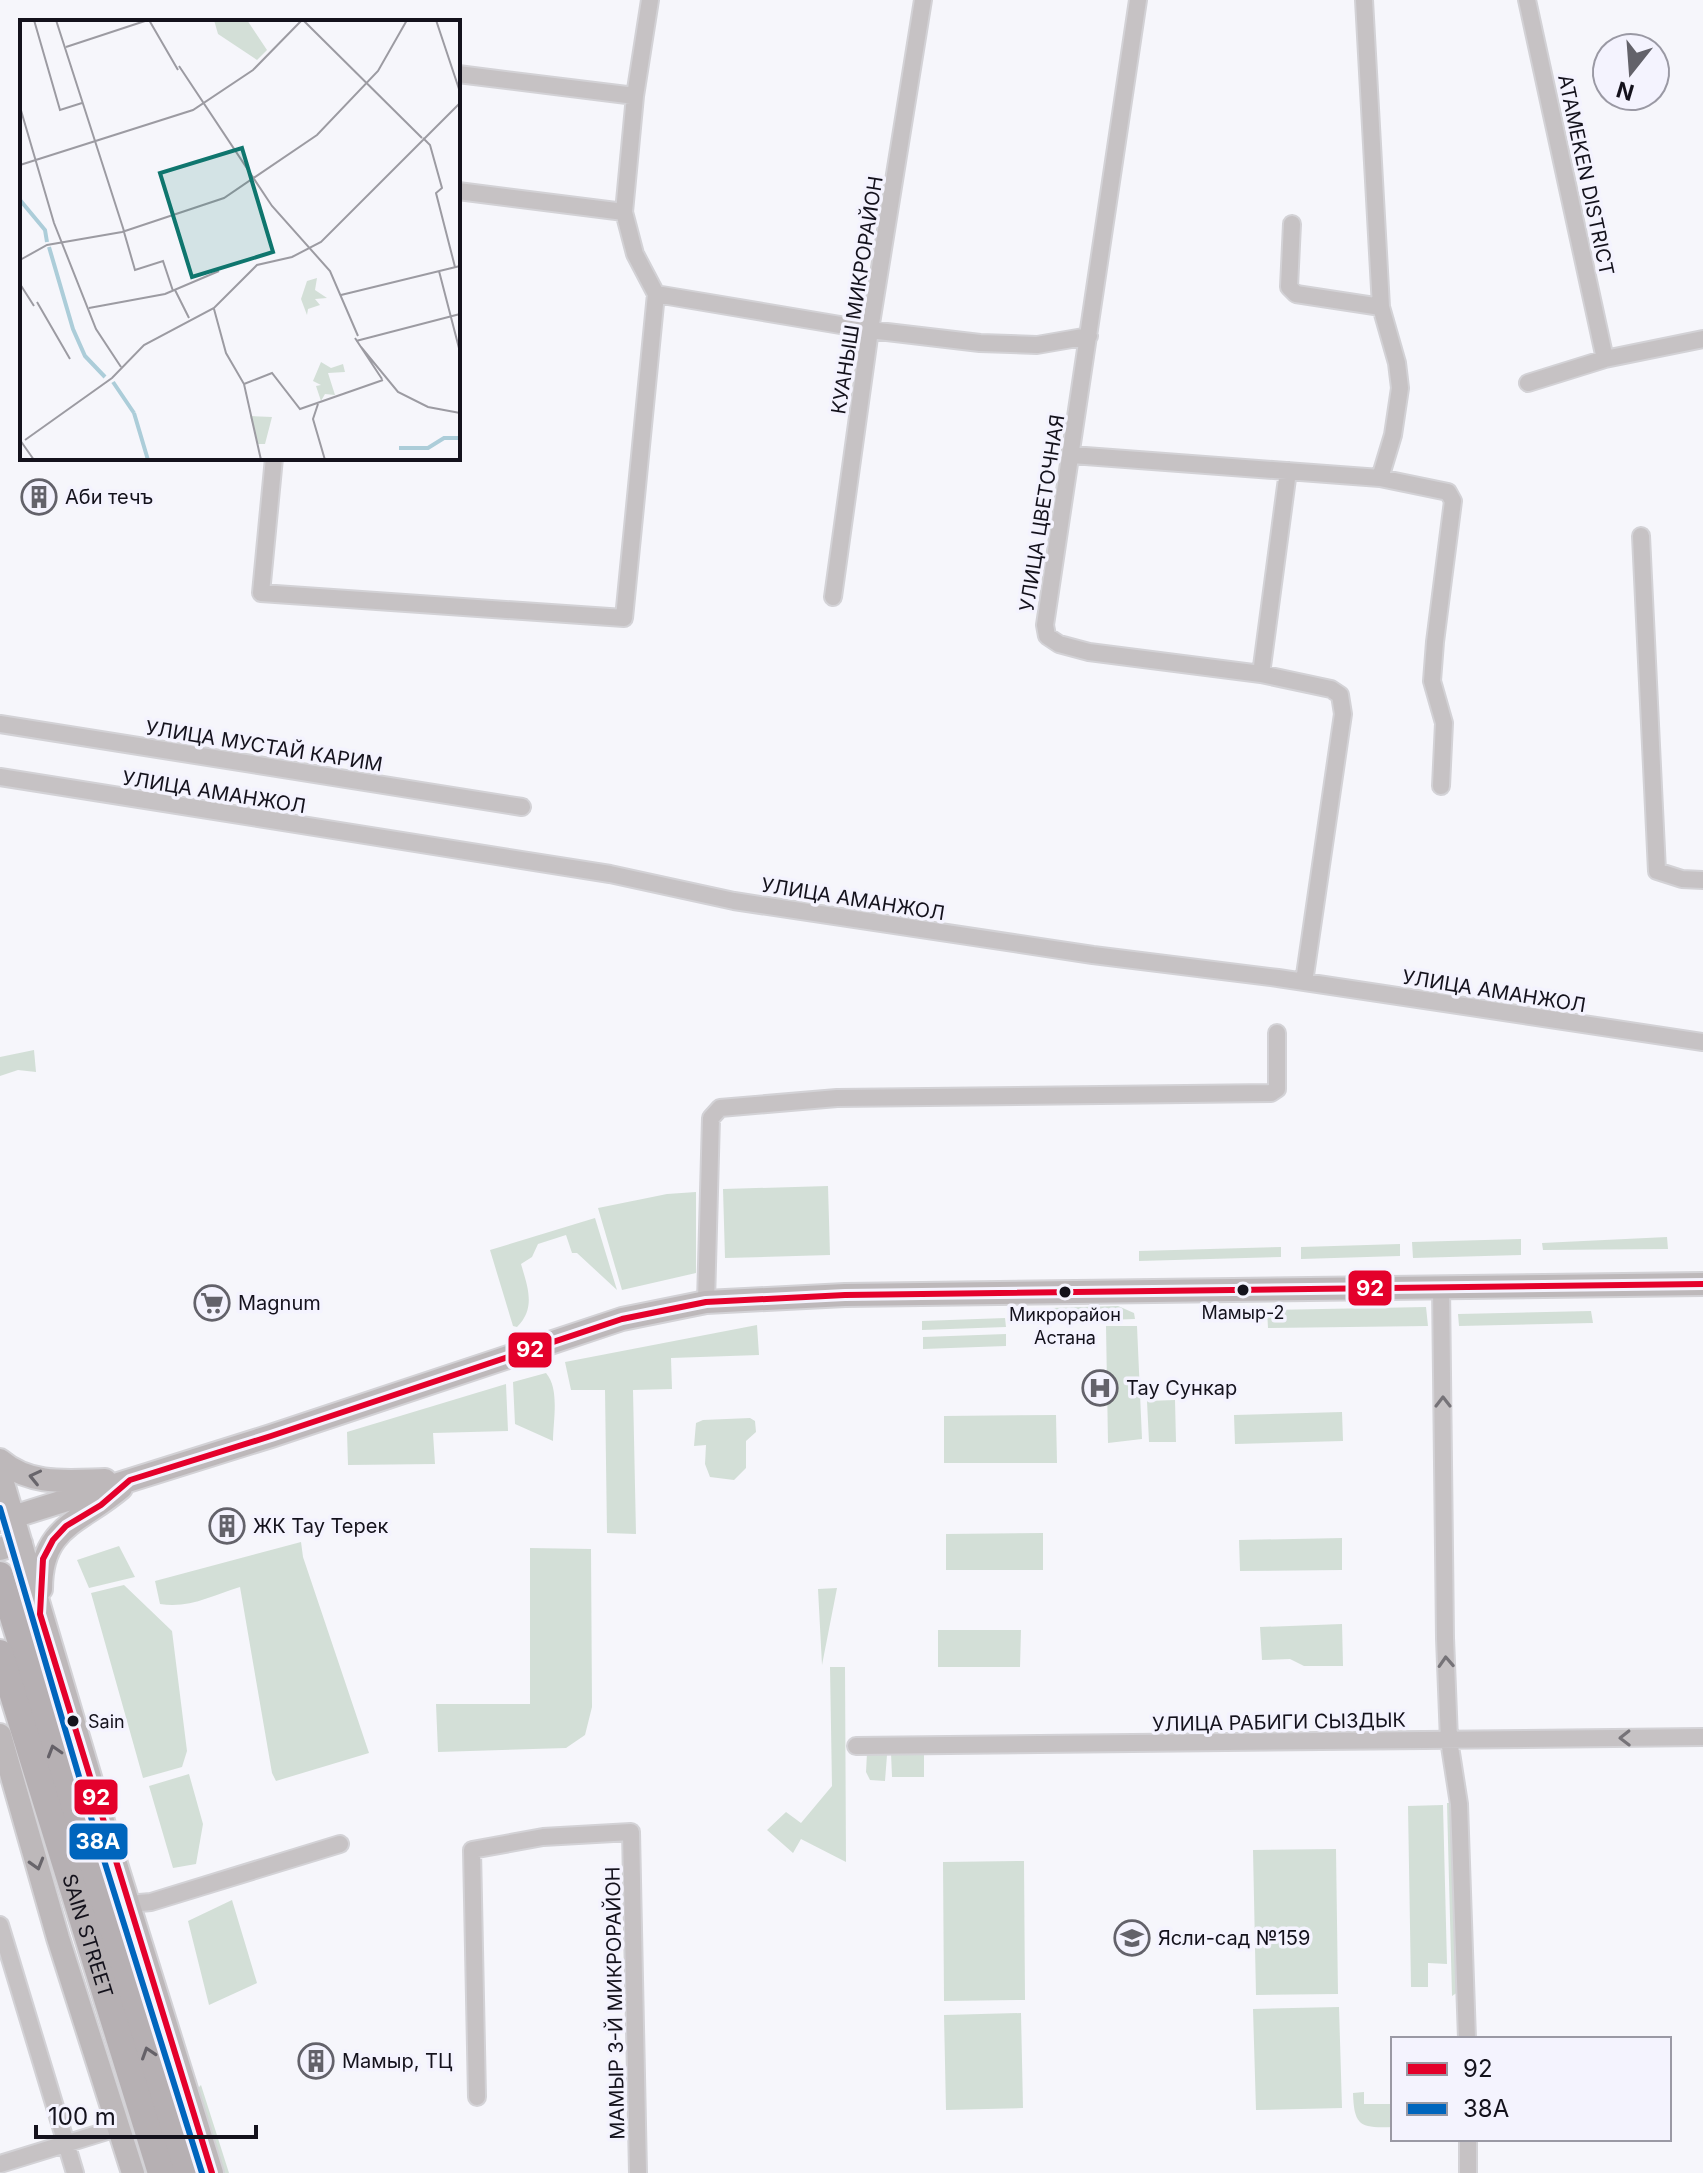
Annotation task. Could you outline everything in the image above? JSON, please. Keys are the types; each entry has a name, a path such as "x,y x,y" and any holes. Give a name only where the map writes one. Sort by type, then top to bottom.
{"main road":[{"path":"6,1519 271,1436 622,1319 706,1302 845,1295 1703,1284"},
{"path":"130,1480 44,1480 19,1473 1,1475 11,1546 40,1614 212,2173"},
{"path":"40,1614 43,1559 53,1540 66,1526 101,1505 130,1480"},
{"name":"SAIN STREET","path":"0,1575 186,2173"},
{"name":"SAIN STREET","path":"0,1653 157,2166"},
{"name":"SAIN STREET","path":"0,1735 58,1938 133,2173"}],"street":[{"path":"274,460 261,593 624,618 656,294 635,254 624,212 635,96 650,0"},
{"name":"КУАНЫШ МИКРОРАЙОН","path":"833,597 870,330 923,0"},
{"name":"УЛИЦА ЦВЕТОЧНАЯ","path":"1138,0 1045,625 1047,636 1059,644 1089,652 1261,674 1331,689 1340,695 1343,704 1304,982"},
{"path":"1364,0 1381,307 1397,363 1400,388 1393,435 1380,478"},
{"name":"ATAMEKEN DISTRICT","path":"1527,0 1605,359"},
{"path":"460,74 635,96"},
{"path":"460,191 624,212"},
{"path":"1292,224 1289,287 1296,294 1381,307"},
{"path":"656,294 870,330 980,343 1037,345 1089,336"},
{"path":"1528,383 1605,359 1703,339"},
{"path":"1072,455 1380,478 1448,492 1453,501 1432,681 1444,723 1441,786"},
{"path":"1261,674 1288,471"},
{"path":"1641,536 1657,871 1682,879 1703,880"},
{"name":"УЛИЦА МУСТАЙ КАРИМ","path":"0,724 522,807"},
{"name":"УЛИЦА АМАНЖОЛ","path":"0,777 610,874 734,901 1703,1042"},
{"path":"706,1302 711,1118 720,1108 837,1098 1271,1093 1277,1089 1277,1033"},
{"path":"1441,1286 1445,1638 1449,1740 1459,1804 1467,2037"},
{"name":"УЛИЦА РАБИГИ СЫЗДЫК","path":"856,1746 1703,1737"},
{"name":"МАМЫР 3-Й МИКРОРАЙОН","path":"477,2097 472,1850 543,1837 631,1832 638,2173"},
{"path":"128,1904 151,1902 340,1844"},
{"path":"0,1925 75,2173"},
{"path":"0,2164 120,2127"},
{"path":"1468,2141 1468,2173"}],"shaded area":[{"path":"34,1050 36,1072 18,1070 0,1076 0,1057"},
{"path":"828,1186 830,1255 725,1258 723,1189"},
{"path":"696,1192 696,1273 622,1290 598,1208 667,1194"},
{"path":"595,1218 617,1290 577,1253 572,1253 566,1235 538,1244 532,1257 521,1264 529,1297 527,1313 517,1327 513,1326 490,1250"},
{"path":"1667,1237 1668,1249 1543,1250 1542,1243"},
{"path":"1521,1239 1521,1255 1413,1258 1412,1242"},
{"path":"1400,1244 1400,1256 1301,1259 1301,1247"},
{"path":"1281,1247 1281,1257 1139,1261 1139,1251"},
{"path":"1118,1306 1134,1313 1135,1319 1046,1322 1046,1314 1051,1308"},
{"path":"1426,1307 1428,1326 1268,1328 1267,1310"},
{"path":"1591,1311 1593,1323 1459,1326 1458,1314"},
{"path":"1005,1318 1006,1327 922,1330 922,1321"},
{"path":"757,1325 759,1355 671,1358 672,1389 633,1390 636,1534 607,1533 605,1390 571,1390 565,1362"},
{"path":"1106,1326 1137,1326 1142,1439 1108,1443"},
{"path":"1006,1334 1006,1346 923,1349 923,1337"},
{"path":"546,1373 554,1396 553,1441 515,1424 513,1382"},
{"path":"506,1384 508,1431 433,1433 435,1464 348,1465 347,1432"},
{"path":"1175,1400 1176,1442 1149,1442 1147,1401"},
{"path":"1342,1412 1343,1441 1235,1444 1234,1415"},
{"path":"1056,1415 1057,1463 944,1463 944,1416"},
{"path":"750,1418 755,1421 756,1432 746,1441 746,1468 734,1480 710,1477 705,1464 706,1445 694,1446 696,1423"},
{"path":"1043,1533 1043,1570 946,1570 946,1534"},
{"path":"1342,1538 1342,1570 1240,1571 1239,1540"},
{"path":"301,1542 303,1557 369,1753 276,1781 272,1773 240,1587 191,1603 171,1605 160,1604 155,1581"},
{"path":"119,1546 135,1577 89,1588 77,1560"},
{"path":"530,1548 591,1549 592,1707 585,1735 566,1748 438,1752 436,1704 530,1704"},
{"path":"124,1585 172,1631 187,1751 182,1767 143,1778 91,1593"},
{"path":"837,1588 822,1665 818,1589"},
{"path":"1342,1624 1343,1666 1304,1666 1290,1659 1262,1660 1260,1627"},
{"path":"938,1630 1021,1630 1020,1667 938,1667"},
{"path":"830,1667 845,1667 846,1862 801,1839 793,1853 767,1830 786,1812 801,1823 832,1786"},
{"path":"867,1753 887,1755 885,1781 870,1780 866,1772"},
{"path":"891,1753 924,1753 924,1777 892,1777"},
{"path":"189,1774 203,1824 196,1864 173,1868 149,1786"},
{"path":"1447,1803 1456,1803 1461,1990 1452,1996"},
{"path":"1443,1805 1447,1964 1428,1963 1428,1987 1411,1987 1408,1806"},
{"path":"1336,1849 1338,1994 1256,1995 1253,1850"},
{"path":"1024,1861 1025,2000 944,2001 943,1862"},
{"path":"232,1900 257,1983 209,2005 188,1921"},
{"path":"1339,2007 1342,2108 1256,2110 1253,2009"},
{"path":"1021,2013 1023,2108 946,2110 944,2015"},
{"path":"201,2085 229,2173 221,2173 194,2092"},
{"path":"1364,2092 1364,2104 1391,2104 1391,2127 1361,2123 1355,2113 1353,2093"}],"transit line":[{"name":"92","path":"212,2173 40,1614 43,1559 53,1540 66,1526 101,1505 130,1480 622,1319 706,1302 845,1295 1703,1284"},
{"name":"38А","path":"0,1508 98,1841 202,2173"}],"place":[{"name":"Аби течъ","path":"39,497"},
{"name":"Мамыр-2","path":"1243,1290"},
{"name":"Микрорайон Астана","path":"1065,1292"},
{"name":"Magnum","path":"212,1303"},
{"name":"Тау Сункар","path":"1100,1388"},
{"name":"ЖК Тау Терек","path":"227,1526"},
{"name":"Sain","path":"73,1721"},
{"name":"Ясли-сад №159","path":"1132,1938"},
{"name":"Мамыр, ТЦ","path":"316,2061"}]}
